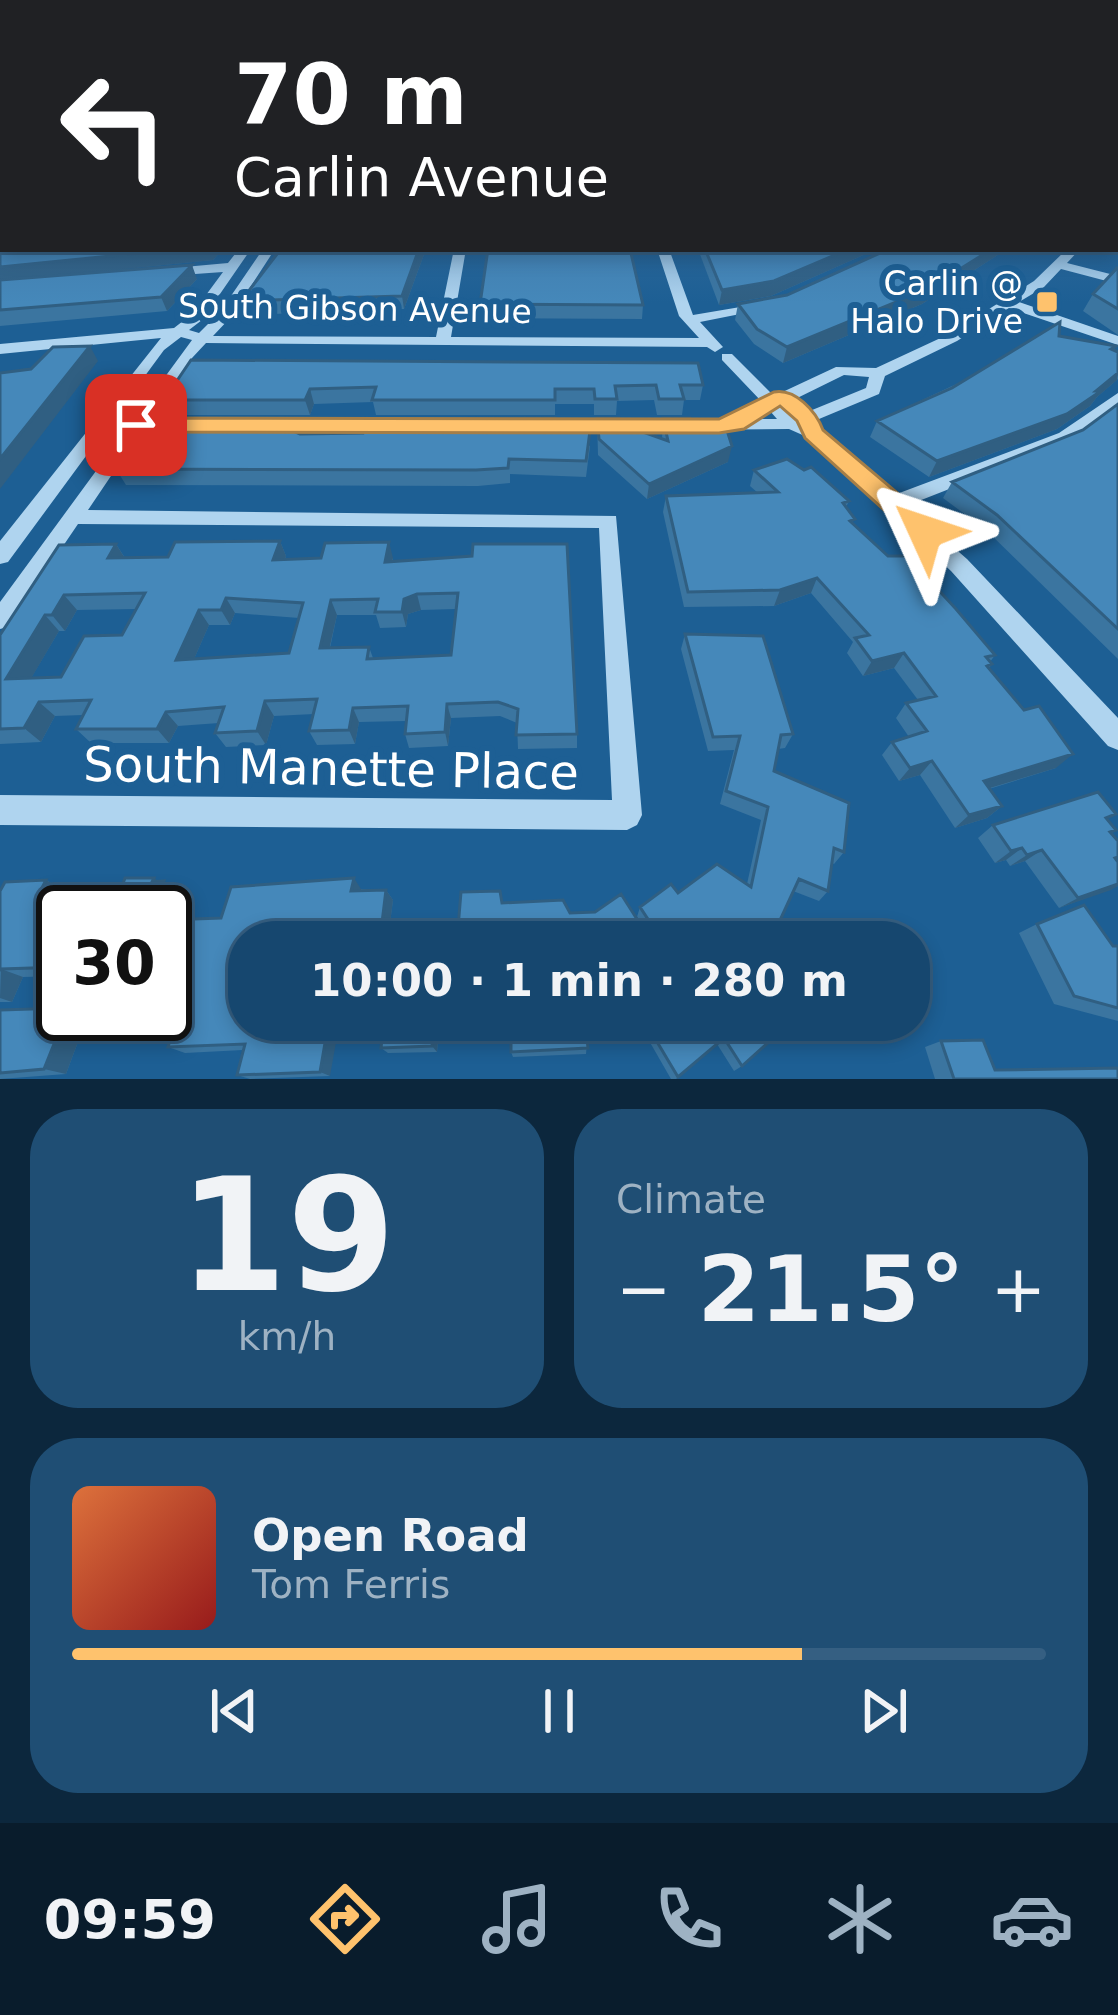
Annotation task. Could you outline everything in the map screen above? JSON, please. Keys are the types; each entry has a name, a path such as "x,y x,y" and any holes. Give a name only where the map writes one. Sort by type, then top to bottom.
{"street":[{"path":"0,556 158,347 197,317 243,252"},
{"path":"0,620 136,425 225,315 267,252"},
{"path":"443,342 459,252"},
{"path":"664,252 689,320 710,343 892,502 995,601 1118,737"},
{"path":"728,425 842,370 878,373 1010,304 1060,266 1071,252"},
{"path":"1060,266 1118,280"},
{"path":"139,274 232,267"},
{"path":"689,320 788,298"},
{"path":"1010,304 1118,340"},
{"name":"South Gibson Avenue","path":"0,350 178,332 202,338 710,343"},
{"path":"509,426 804,425 873,392 878,373"},
{"path":"892,502 1064,437 1118,398"},
{"path":"136,425 206,425"},
{"path":"252,425 416,426"},
{"name":"South Manette Place","path":"0,810 627,815 609,521 72,517"}],"building":[{"path":"0,252 151,252 0,267"},
{"path":"279,252 418,252 402,296 241,301"},
{"path":"488,252 631,252 643,305 480,304"},
{"path":"706,252 842,252 774,281 722,290"},
{"path":"882,252 987,252 928,289 787,347 757,329 738,304 787,295"},
{"path":"192,265 161,297 0,310 0,280"},
{"path":"1118,269 1118,309 1093,294"},
{"path":"1060,322 1059,336 1116,346 1111,349 1118,352 1118,373 1067,414 937,461 877,421 952,388"},
{"path":"90,346 0,459 0,373 31,369 53,347"},
{"path":"191,360 698,363 703,385 680,385 684,399 659,399 656,385 615,386 617,399 595,399 594,389 555,389 555,400 372,400 376,387 310,389 305,400 164,400"},
{"path":"1118,404 1118,629 997,515 952,482 1083,430"},
{"path":"555,418 555,429 590,431 586,461 509,459 508,468 476,470 116,469 152,419 298,419 293,431 300,434 363,433 367,419"},
{"path":"597,418 619,418 620,424 668,441 663,418 690,418 692,425 725,424 732,446 649,484 599,439"},
{"path":"787,459 804,470 811,467 849,501 843,503 855,519 850,521 888,556 907,556 995,655 986,657 992,664 987,666 1024,710 1039,706 1073,754 984,781 1002,806 969,815 932,761 910,768 892,742 927,731 906,703 936,696 904,653 872,661 855,638 869,635 817,578 780,590 688,592 666,496 778,492 754,470"},
{"path":"280,541 273,560 321,558 325,543 389,542 385,562 472,556 473,544 567,544 577,734 516,735 518,709 498,702 447,704 445,732 405,734 408,706 353,708 349,730 309,731 317,699 265,701 257,731 215,733 224,707 166,712 157,729 76,729 91,700 39,702 24,728 0,729 0,635 59,545 116,544 108,558 168,557 175,542","holes":["145,593 122,635 84,636 61,677 6,679 45,615 52,615 64,595","458,593 451,655 367,659 369,647 320,648 331,600 378,599 375,612 402,612 404,599 417,594","226,598 303,603 289,653 176,660 199,610 221,610"]},
{"path":"685,634 763,636 793,734 781,735 774,771 849,803 844,852 834,848 828,891 799,879 780,921 649,921 640,907 671,884 678,893 717,864 751,887 768,807 726,791 740,736 713,737"},
{"path":"1098,792 1116,814 1106,818 1118,841 1118,884 1078,898 1042,850 1027,855 1022,848 1011,851 993,825"},
{"path":"125,878 164,881 163,885 122,885"},
{"path":"354,878 351,891 386,890 382,921 228,921 228,1041 325,1041 320,1072 237,1075 245,1044 168,1047 170,1041 192,1041 192,919 221,918 231,887"},
{"path":"46,880 36,885 36,968 0,971 0,891 5,882"},
{"path":"500,891 502,903 563,900 570,913 595,912 621,894 638,921 459,921 461,892"},
{"path":"1084,905 1113,946 1118,946 1118,1008 1074,996 1037,924"},
{"path":"36,1009 36,1041 55,1041 44,1069 0,1073 0,1010"},
{"path":"983,1040 995,1070 1118,1068 1118,1079 954,1079 941,1041"},
{"path":"382,1041 433,1041 432,1046 381,1048"},
{"path":"511,1041 587,1041 588,1048 511,1052"},
{"path":"657,1041 720,1041 678,1077"},
{"path":"726,1041 770,1041 742,1066"}],"place":[{"name":"Carlin @ Halo Drive","path":"1047,302"}],"route":[{"path":"136,425 719,426 736,424 782,396 808,418 813,433 925,532"}]}
